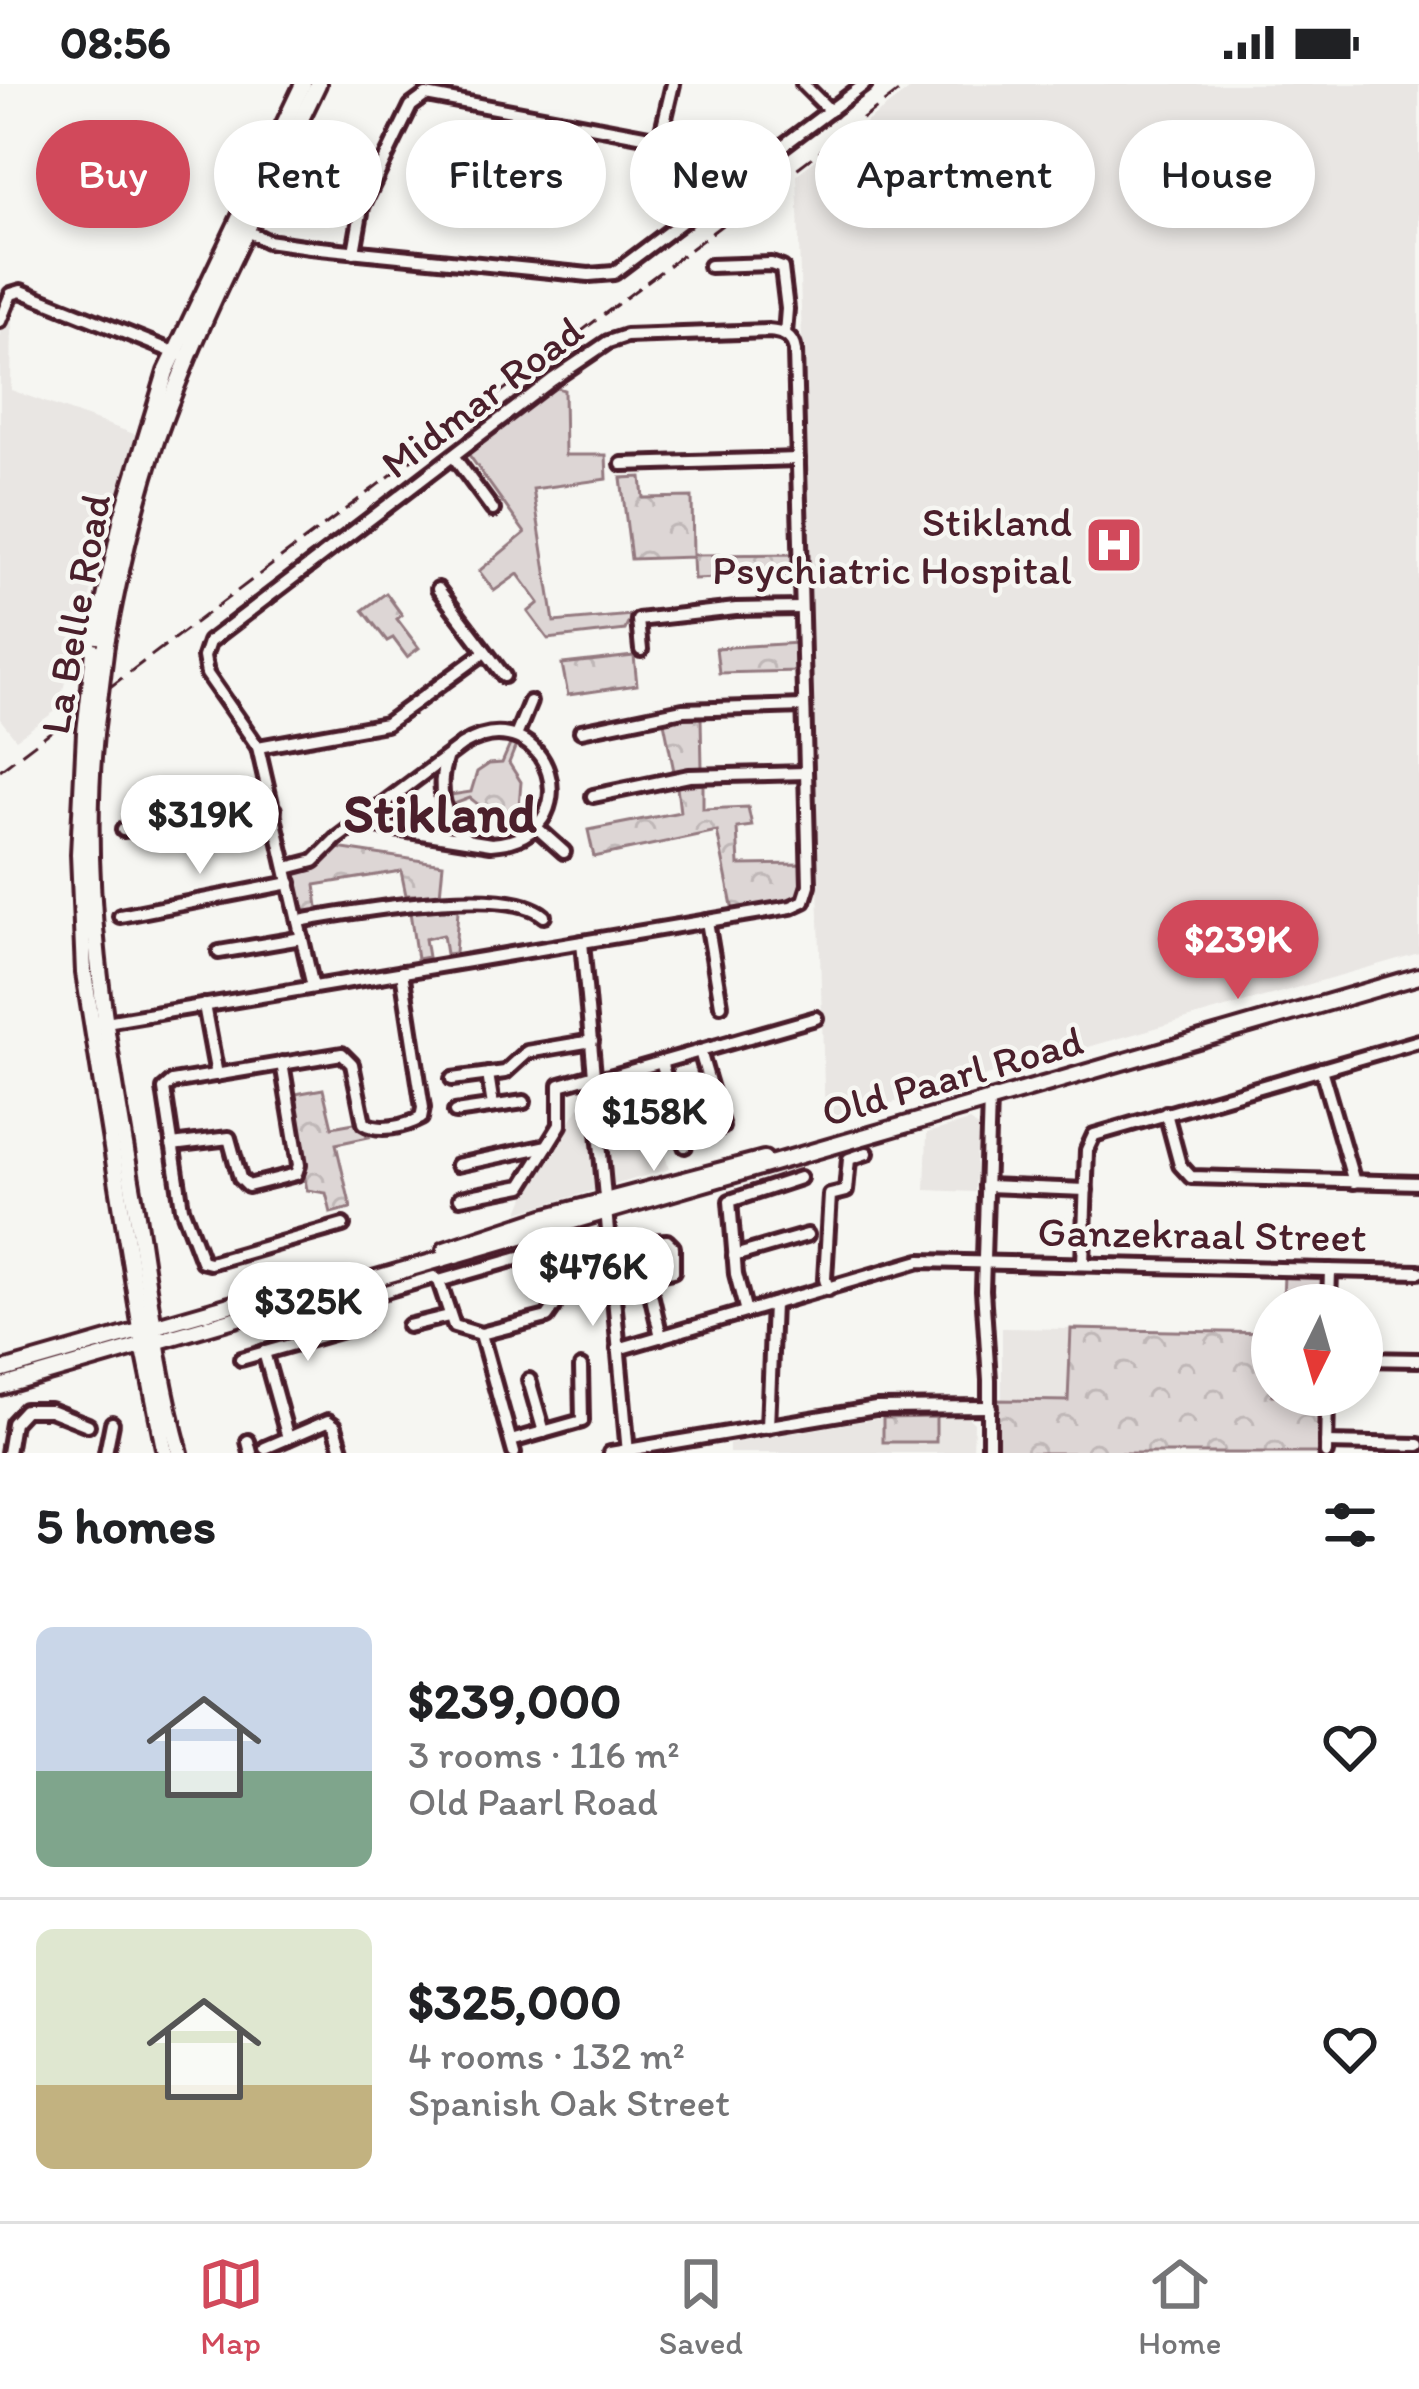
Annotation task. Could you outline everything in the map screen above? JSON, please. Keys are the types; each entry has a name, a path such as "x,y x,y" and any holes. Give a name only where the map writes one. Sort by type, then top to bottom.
{"main road":[{"name":"La Belle Road","path":"287,120 303,84"},
{"name":"La Belle Road","path":"298,120 318,84"},
{"name":"La Belle Road","path":"150,1335 80,902 90,733 100,648 143,482 181,356 240,228"},
{"name":"La Belle Road","path":"90,733 90,855 101,1085 150,1335"},
{"name":"Old Paarl Road","path":"0,1371 150,1335 1419,976"},
{"name":"Old Paarl Road","path":"0,1387 150,1335"},
{"path":"150,1335 165,1453"},
{"path":"150,1335 180,1453"}],"street":[{"path":"664,120 673,84"},
{"path":"802,84 830,111"},
{"path":"791,140 866,84"},
{"path":"354,252 365,199 411,106 426,95 630,133"},
{"path":"242,228 277,243 607,275 621,270 676,228"},
{"path":"97,1023 791,907 804,901 808,885 795,347 784,334 787,309 782,268 771,264 710,266"},
{"path":"0,321 11,294 21,291 181,356"},
{"name":"Midmar Road","path":"313,987 258,747 207,674 204,657 209,642 552,380 617,338 784,334"},
{"path":"454,457 493,510"},
{"path":"622,464 798,459"},
{"path":"438,589 504,676"},
{"path":"641,650 638,620 736,609 801,608"},
{"path":"258,747 386,724 485,652"},
{"path":"516,736 530,702"},
{"path":"581,731 683,710 804,706"},
{"path":"286,868 314,861 358,823 484,734 516,736 536,749 549,771 551,797 536,827 508,843 358,823"},
{"path":"448,756 441,783 444,808 466,839"},
{"path":"593,796 689,776 806,773"},
{"path":"123,830 274,810"},
{"path":"536,827 564,852"},
{"path":"120,916 290,883"},
{"path":"298,921 431,900 528,906 544,916"},
{"path":"707,921 721,1005"},
{"path":"219,952 302,938"},
{"path":"582,942 628,1451"},
{"path":"343,1226 202,1262 182,1208 166,1086 336,1054 348,1058 368,1126 411,1123 423,1114 402,972"},
{"path":"205,1005 217,1075"},
{"path":"460,1198 522,1186 560,1125 560,1085 816,1018"},
{"path":"452,1079 508,1070 523,1053 592,1041"},
{"path":"1083,1264 1088,1146 1093,1136 1419,1041"},
{"path":"700,1051 722,1127"},
{"path":"661,1062 672,1099 669,1122 681,1133 685,1146"},
{"path":"172,1145 227,1137 233,1143 240,1178 248,1186 296,1174 299,1165 282,1063"},
{"path":"1321,1069 1354,1182"},
{"path":"488,1074 493,1106"},
{"path":"989,1099 983,1262 989,1453"},
{"path":"455,1112 524,1102"},
{"path":"1166,1113 1180,1166 1191,1177 1419,1184"},
{"path":"457,1165 547,1147"},
{"path":"828,1289 830,1196 846,1191 848,1160 867,1153"},
{"path":"746,1312 734,1256 730,1201 800,1178"},
{"path":"986,1186 1086,1190"},
{"path":"734,1256 807,1235"},
{"path":"440,1281 547,1250 578,1236"},
{"path":"628,1265 630,1277 671,1273 673,1247 666,1240 642,1242"},
{"path":"362,1298 434,1277 440,1281 453,1326 482,1334 551,1315 547,1250"},
{"name":"Ganzekraal Street","path":"618,1349 920,1261 1419,1272"},
{"path":"1330,1270 1330,1284"},
{"path":"647,1276 661,1337"},
{"path":"768,1426 773,1304"},
{"path":"408,1326 449,1316"},
{"path":"241,1359 361,1324"},
{"path":"482,1334 513,1447 584,1419 581,1367"},
{"path":"264,1352 288,1438"},
{"path":"1383,1359 1419,1360"},
{"path":"529,1380 544,1432"},
{"path":"610,1453 885,1407 990,1407"},
{"path":"8,1453 13,1423 25,1410 50,1410 88,1425"},
{"path":"1327,1416 1326,1448 1419,1445"},
{"path":"265,1448 330,1422 343,1453"},
{"path":"106,1453 112,1423"}],"shaded area":[{"name":"Stikland Psychiatric Hospital","path":"917,84 1419,84 1419,953 825,1122 797,174 815,160 815,228 1095,228 1095,120 869,120"},
{"path":"0,310 12,314 11,390 137,435 57,710 16,739 0,719"},
{"path":"640,1068 669,1169 519,1212 528,1189 585,1097 595,1096 594,1080"},
{"path":"969,1121 978,1127 975,1192 925,1190 927,1133"},
{"path":"1002,1328 1071,1329 1068,1401 1002,1400"},
{"path":"892,1416 968,1417 974,1423 973,1453 729,1453 729,1444"}],"green space":[{"path":"554,387 564,390 565,455 606,455 607,479 533,489 554,622 632,615 625,630 548,639 528,612 539,603 518,574 494,591 479,571 525,533 467,452"},
{"path":"641,477 643,498 692,497 693,555 796,554 796,575 694,579 693,557 631,559 621,478"},
{"path":"386,593 402,615 397,619 419,648 407,657 393,638 387,641 363,610"},
{"path":"798,643 799,671 719,673 716,648"},
{"path":"634,656 637,685 568,695 562,664"},
{"path":"701,718 702,768 674,771 664,722"},
{"path":"513,738 518,740 509,763 521,782 519,806 537,819 529,823 511,810 493,813 470,798 449,806 444,796 471,792 477,772 502,763"},
{"path":"703,784 703,809 748,807 752,826 737,828 739,865 804,864 799,899 733,911 717,831 594,857 588,830 680,812 677,787"},
{"path":"330,847 443,864 440,895 406,895 401,871 315,885 319,914 307,915 301,909 295,871"},
{"path":"428,906 458,910 455,953 446,954 443,935 425,939 428,957 417,959 410,912"},
{"path":"323,1089 332,1127 360,1122 369,1137 336,1144 351,1208 331,1213 326,1193 307,1190 290,1095"},
{"path":"1284,1273 1324,1278 1324,1284 1284,1284"},
{"path":"1071,1329 1251,1333 1251,1416 1323,1416 1322,1453 994,1453 995,1400 1068,1401"},
{"path":"936,1417 936,1442 883,1442 883,1418"}],"railway":[{"path":"0,770 909,84"}],"place":[{"name":"Stikland Psychiatric Hospital","path":"1114,545"}],"district":[{"name":"Stikland","path":"440,813"}]}
